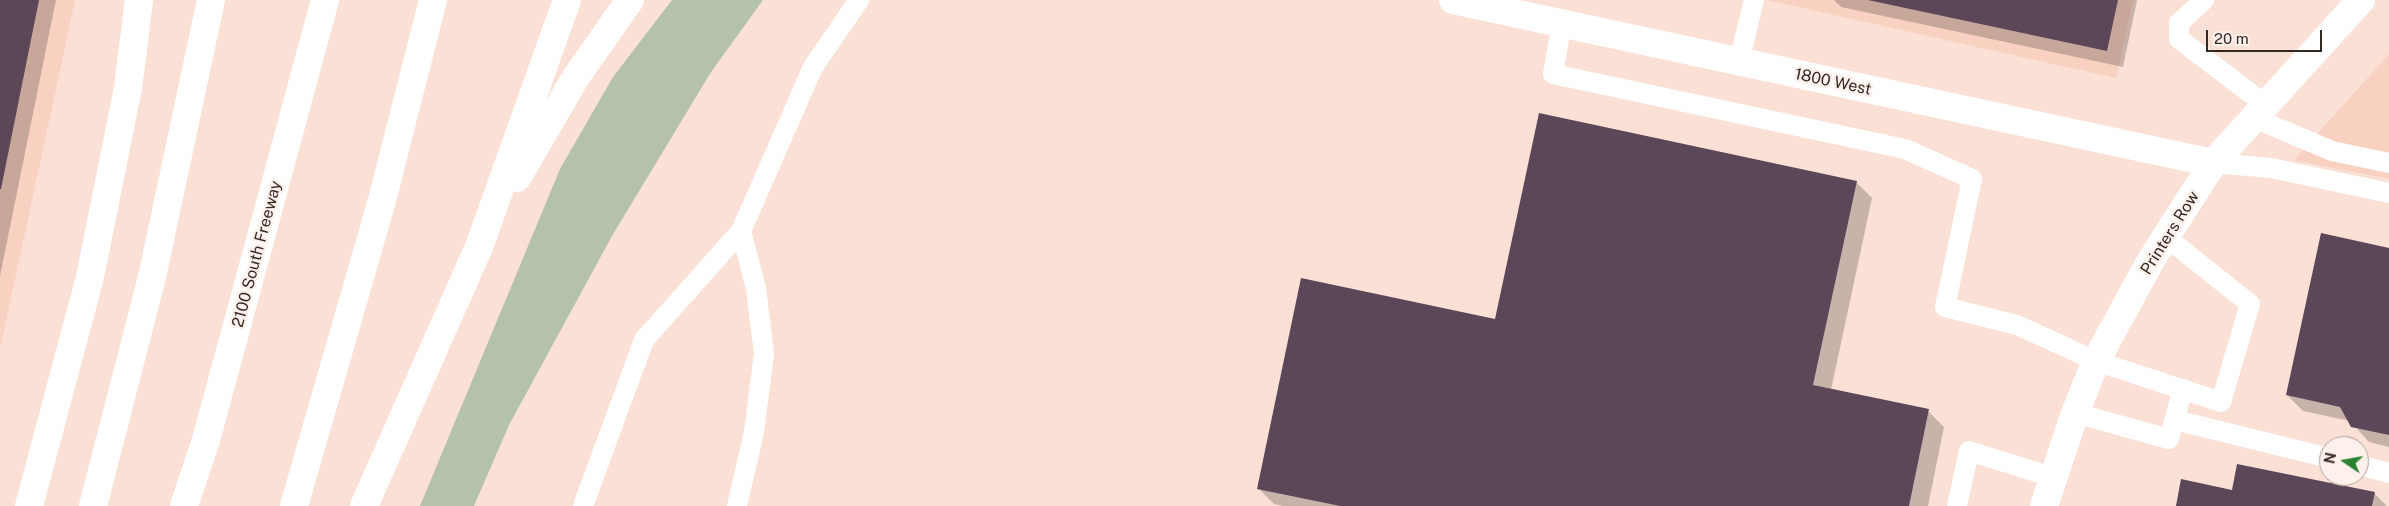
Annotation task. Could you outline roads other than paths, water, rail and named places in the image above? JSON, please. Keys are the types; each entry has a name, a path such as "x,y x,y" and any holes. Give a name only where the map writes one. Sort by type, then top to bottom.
{"main road":[{"path":"29,506 90,277 128,88 139,0"},
{"path":"93,506 152,277 211,0"},
{"name":"2100 South Freeway","path":"184,506 206,440 326,0"},
{"path":"294,506 381,204 433,0"},
{"path":"364,506 479,247 567,0"},
{"path":"479,247 571,85 630,0"},
{"name":"1800 West","path":"1453,0 2214,163"},
{"name":"Printers Row","path":"2044,506 2052,477 2096,361 2166,237 2214,163 2361,0"}],"lane":[{"path":"583,506 644,340 741,231 813,67 859,0"},
{"path":"1740,62 1754,0"},
{"path":"2204,0 2179,23 2179,39 2260,111 2332,151 2389,163"},
{"path":"1562,23 1553,74 1905,149 1972,179 1945,307 2017,325 2096,361 2221,402 2250,304 2166,237"},
{"path":"2214,163 2271,168 2389,193"},
{"path":"737,506 754,432 764,353 756,288 741,231"},
{"path":"2075,413 2169,439 2182,389"},
{"path":"2175,420 2319,456"},
{"path":"1957,506 1969,451 2052,477"},
{"path":"2369,467 2389,472"}]}
